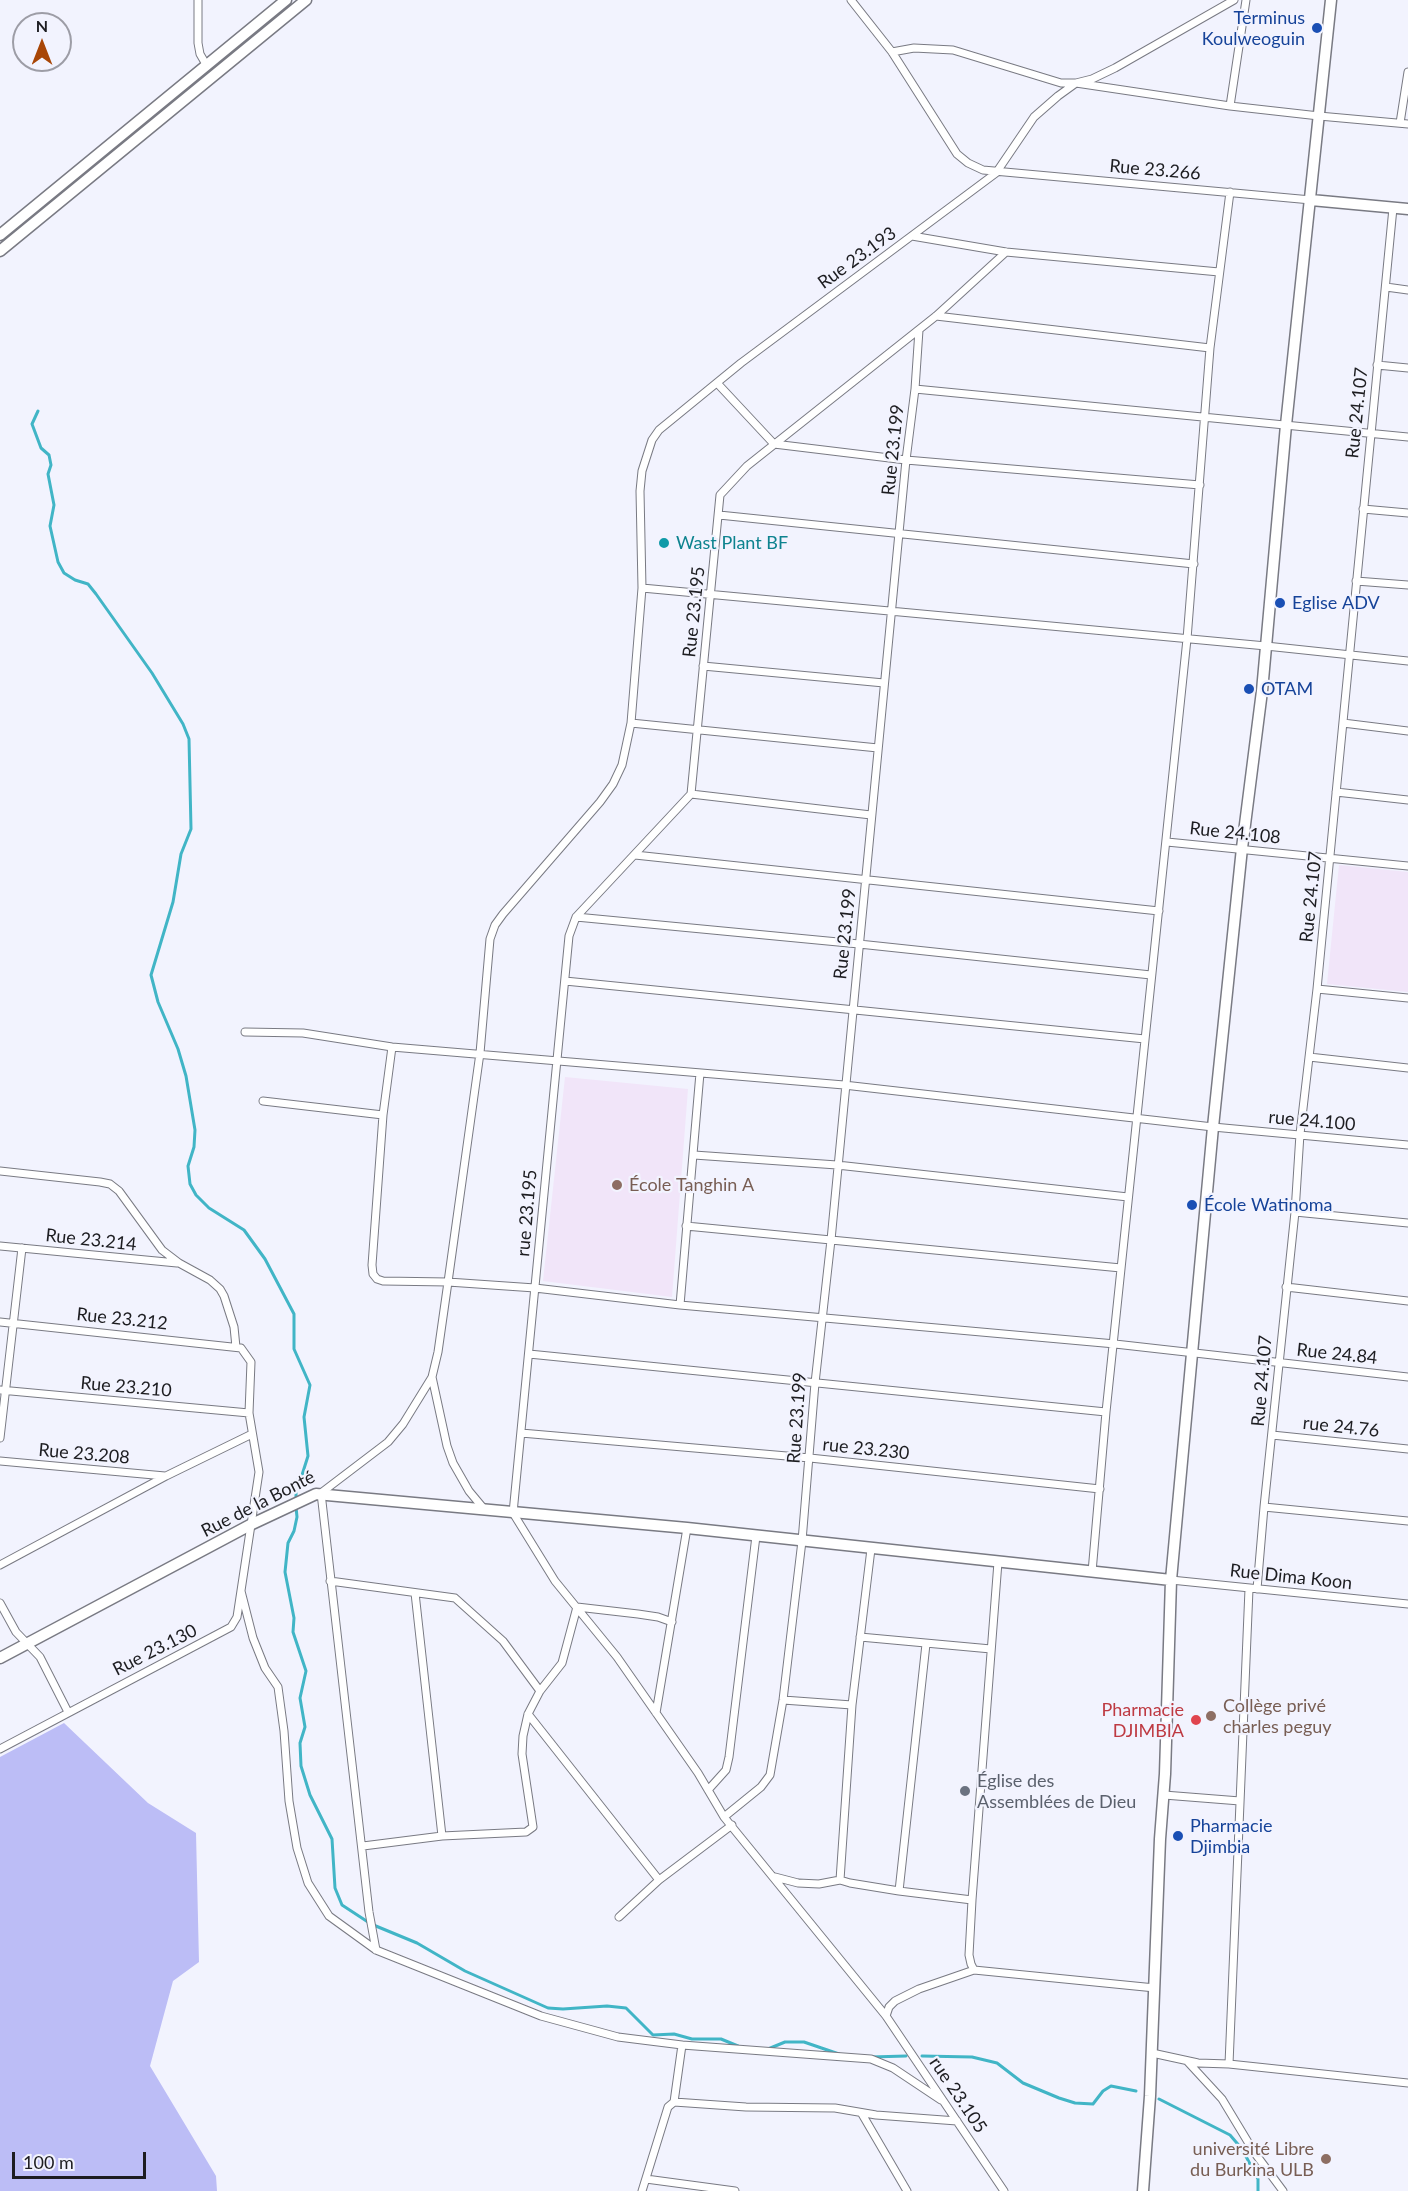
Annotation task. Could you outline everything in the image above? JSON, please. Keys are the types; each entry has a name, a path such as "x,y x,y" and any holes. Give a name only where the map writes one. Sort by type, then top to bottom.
{"street":[{"path":"198,0 198,43 200,54 207,66"},
{"path":"0,235 286,0"},
{"path":"0,251 306,0"},
{"name":"Rue 23.266","path":"851,0 892,52 957,154 968,164 996,173 1311,200"},
{"path":"1076,83 1092,79 1115,68 1234,0"},
{"path":"1230,106 1246,0"},
{"path":"1143,2191 1164,1795 1171,1580 1213,1127 1266,646 1286,425 1331,0"},
{"path":"892,52 914,48 953,50 1061,83 1076,83 1230,106 1408,123"},
{"path":"1400,123 1408,72"},
{"name":"Rue 23.193","path":"648,450 659,430 717,383 860,273 996,173 1034,117 1076,83"},
{"path":"1092,1572 1106,1412 1115,1344 1136,1118 1187,639 1210,348 1230,192"},
{"path":"1311,200 1408,209"},
{"name":"Rue 24.107","path":"1229,2064 1240,1800 1253,1589 1264,1508 1295,1212 1300,1134 1317,989 1393,208"},
{"path":"912,236 1006,252 1219,272"},
{"name":"Rue 23.195","path":"691,794 722,491 747,466 936,316 1006,252"},
{"path":"1386,287 1408,290"},
{"path":"936,316 1210,348"},
{"name":"Rue 23.199","path":"724,1817 761,1787 770,1775 783,1700 802,1541 814,1383 831,1240 844,1085 915,389 919,330"},
{"path":"1377,365 1408,368"},
{"path":"717,383 774,444 906,460 1200,485"},
{"path":"915,389 1408,437"},
{"name":"Rue de la Bonté","path":"0,1658 273,1513 316,1494 388,1442 403,1424 432,1377 438,1352 480,1053 490,939 495,925 613,784 622,765 631,723 642,588 640,490 644,460 648,450"},
{"path":"1363,509 1408,513"},
{"path":"719,515 1194,564"},
{"path":"1356,581 1408,585"},
{"path":"642,588 1408,661"},
{"path":"704,666 884,683"},
{"path":"631,723 878,748"},
{"path":"1343,723 1408,731"},
{"path":"1336,792 1408,800"},
{"path":"576,918 691,794 871,815"},
{"name":"Rue 24.108","path":"1167,842 1408,866"},
{"path":"635,855 1159,911"},
{"path":"576,918 859,944 1151,975"},
{"name":"rue 23.195","path":"513,1513 569,936 576,918"},
{"path":"565,981 1145,1039"},
{"path":"1317,989 1408,998"},
{"name":"rue 24.100","path":"245,1032 303,1033 392,1047 844,1085 1213,1127 1408,1145"},
{"path":"263,1101 383,1115 392,1047"},
{"path":"1309,1057 1408,1068"},
{"path":"680,1305 700,1073"},
{"name":"Rue 24.84","path":"383,1115 373,1274 377,1279 383,1281 448,1282 535,1288 680,1305 1115,1344 1408,1377"},
{"path":"694,1155 837,1165 1128,1197"},
{"path":"0,1171 110,1184 126,1199 157,1245 179,1263"},
{"path":"1295,1212 1408,1223"},
{"path":"686,1226 1121,1268"},
{"name":"Rue 23.214","path":"0,1246 179,1263"},
{"path":"0,1438 3,1390 14,1323 22,1248"},
{"name":"Rue 23.130","path":"0,1749 225,1631 234,1623 259,1472 249,1413 251,1362 238,1348 234,1327 220,1289 210,1280 179,1263"},
{"path":"1286,1287 1408,1301"},
{"name":"Rue 23.212","path":"0,1322 238,1348"},
{"path":"529,1354 1106,1412"},
{"path":"432,1377 453,1463 469,1491 484,1510"},
{"name":"Rue 23.210","path":"3,1390 249,1413"},
{"name":"rue 23.230","path":"521,1433 810,1458 1100,1489"},
{"path":"0,1565 166,1476 252,1434"},
{"name":"rue 24.76","path":"1272,1435 1408,1449"},
{"name":"Rue 23.208","path":"0,1461 166,1476"},
{"path":"376,1950 369,1912 330,1581 316,1494 687,1528 1171,1580"},
{"path":"1264,1508 1408,1521"},
{"name":"rue 23.105","path":"513,1513 555,1581 617,1657 724,1817 886,2016 1004,2191"},
{"path":"656,1713 687,1528"},
{"path":"708,1790 726,1770 729,1757 756,1536"},
{"path":"840,1880 852,1705 871,1549"},
{"path":"974,1970 969,1955 972,1900 998,1562"},
{"name":"Rue Dima Koon","path":"1171,1580 1408,1604"},
{"path":"330,1581 448,1596 460,1602 503,1641 540,1691"},
{"path":"241,1591 253,1638 266,1668 278,1687 289,1801 297,1848 308,1883 329,1916 376,1950 541,2016 618,2037 682,2045 871,2060 893,2068 946,2103"},
{"path":"415,1593 442,1836"},
{"path":"0,1603 16,1632 40,1658 68,1712"},
{"path":"363,1846 442,1836 526,1832 533,1827 522,1754 523,1736 528,1714 540,1691 561,1663 577,1607 648,1616 672,1622"},
{"path":"860,1637 991,1649"},
{"path":"899,1891 926,1644"},
{"path":"783,1700 852,1705"},
{"path":"528,1714 659,1880"},
{"path":"1164,1795 1240,1800"},
{"path":"619,1917 659,1880 732,1826"},
{"path":"775,1877 798,1883 819,1884 840,1880 899,1891 972,1900"},
{"path":"886,2016 889,2007 895,2001 920,1989 974,1970 1155,1988"},
{"path":"642,2191 668,2107 674,2102 682,2045"},
{"path":"1152,2053 1187,2061 1408,2083"},
{"path":"1187,2061 1222,2099 1254,2152 1283,2191"},
{"path":"674,2102 746,2107 835,2109 862,2114 957,2121"},
{"path":"862,2114 907,2191"},
{"path":"646,2179 735,2191"}],"shaded area":[{"path":"1339,865 1408,872 1408,992 1327,984"},
{"name":"École Tanghin A","path":"565,1077 688,1089 672,1297 543,1281"},
{"path":"64,1723 148,1803 196,1833 199,1962 173,1981 150,2066 216,2176 217,2191 0,2191 0,1757"}],"waterway":[{"path":"38,411 32,424 41,448 49,455 51,465 48,474 54,505 50,526 58,562 64,573 88,584 96,594 152,673 183,724 189,739 191,829 181,854 173,902 151,975 158,1002 178,1049 186,1076 195,1130 194,1147 188,1166 190,1184 196,1195 209,1208 244,1230 265,1259 294,1314 294,1349 310,1385 304,1417 308,1456 302,1475 296,1482 296,1501"},
{"path":"296,1507 297,1517 288,1543 285,1572 294,1618 293,1632 306,1671 300,1698 305,1727 300,1743 301,1766 310,1795 332,1839 335,1888 342,1905 371,1924 417,1943 465,1971 548,2008 607,2006 626,2008 653,2035 674,2034 692,2039 721,2039 738,2046"},
{"path":"768,2049 785,2042 804,2042 839,2054"},
{"path":"871,2057 906,2056"},
{"path":"922,2056 972,2057 997,2063 1023,2083 1075,2103 1093,2104 1103,2091 1111,2086 1136,2091"},
{"path":"1159,2099 1230,2135 1242,2149 1258,2179 1258,2191"}],"place":[{"name":"Terminus Koulweoguin","path":"1317,28"},
{"name":"Wast Plant BF","path":"664,543"},
{"name":"Eglise ADV","path":"1280,603"},
{"name":"OTAM","path":"1249,689"},
{"name":"École Tanghin A","path":"617,1185"},
{"name":"École Watinoma","path":"1192,1205"},
{"name":"Collège privé charles peguy","path":"1211,1716"},
{"name":"Pharmacie DJIMBIA","path":"1196,1720"},
{"name":"Église des Assemblées de Dieu","path":"965,1791"},
{"name":"Pharmacie Djimbia","path":"1178,1836"},
{"name":"université Libre du Burkina ULB","path":"1326,2159"}]}
